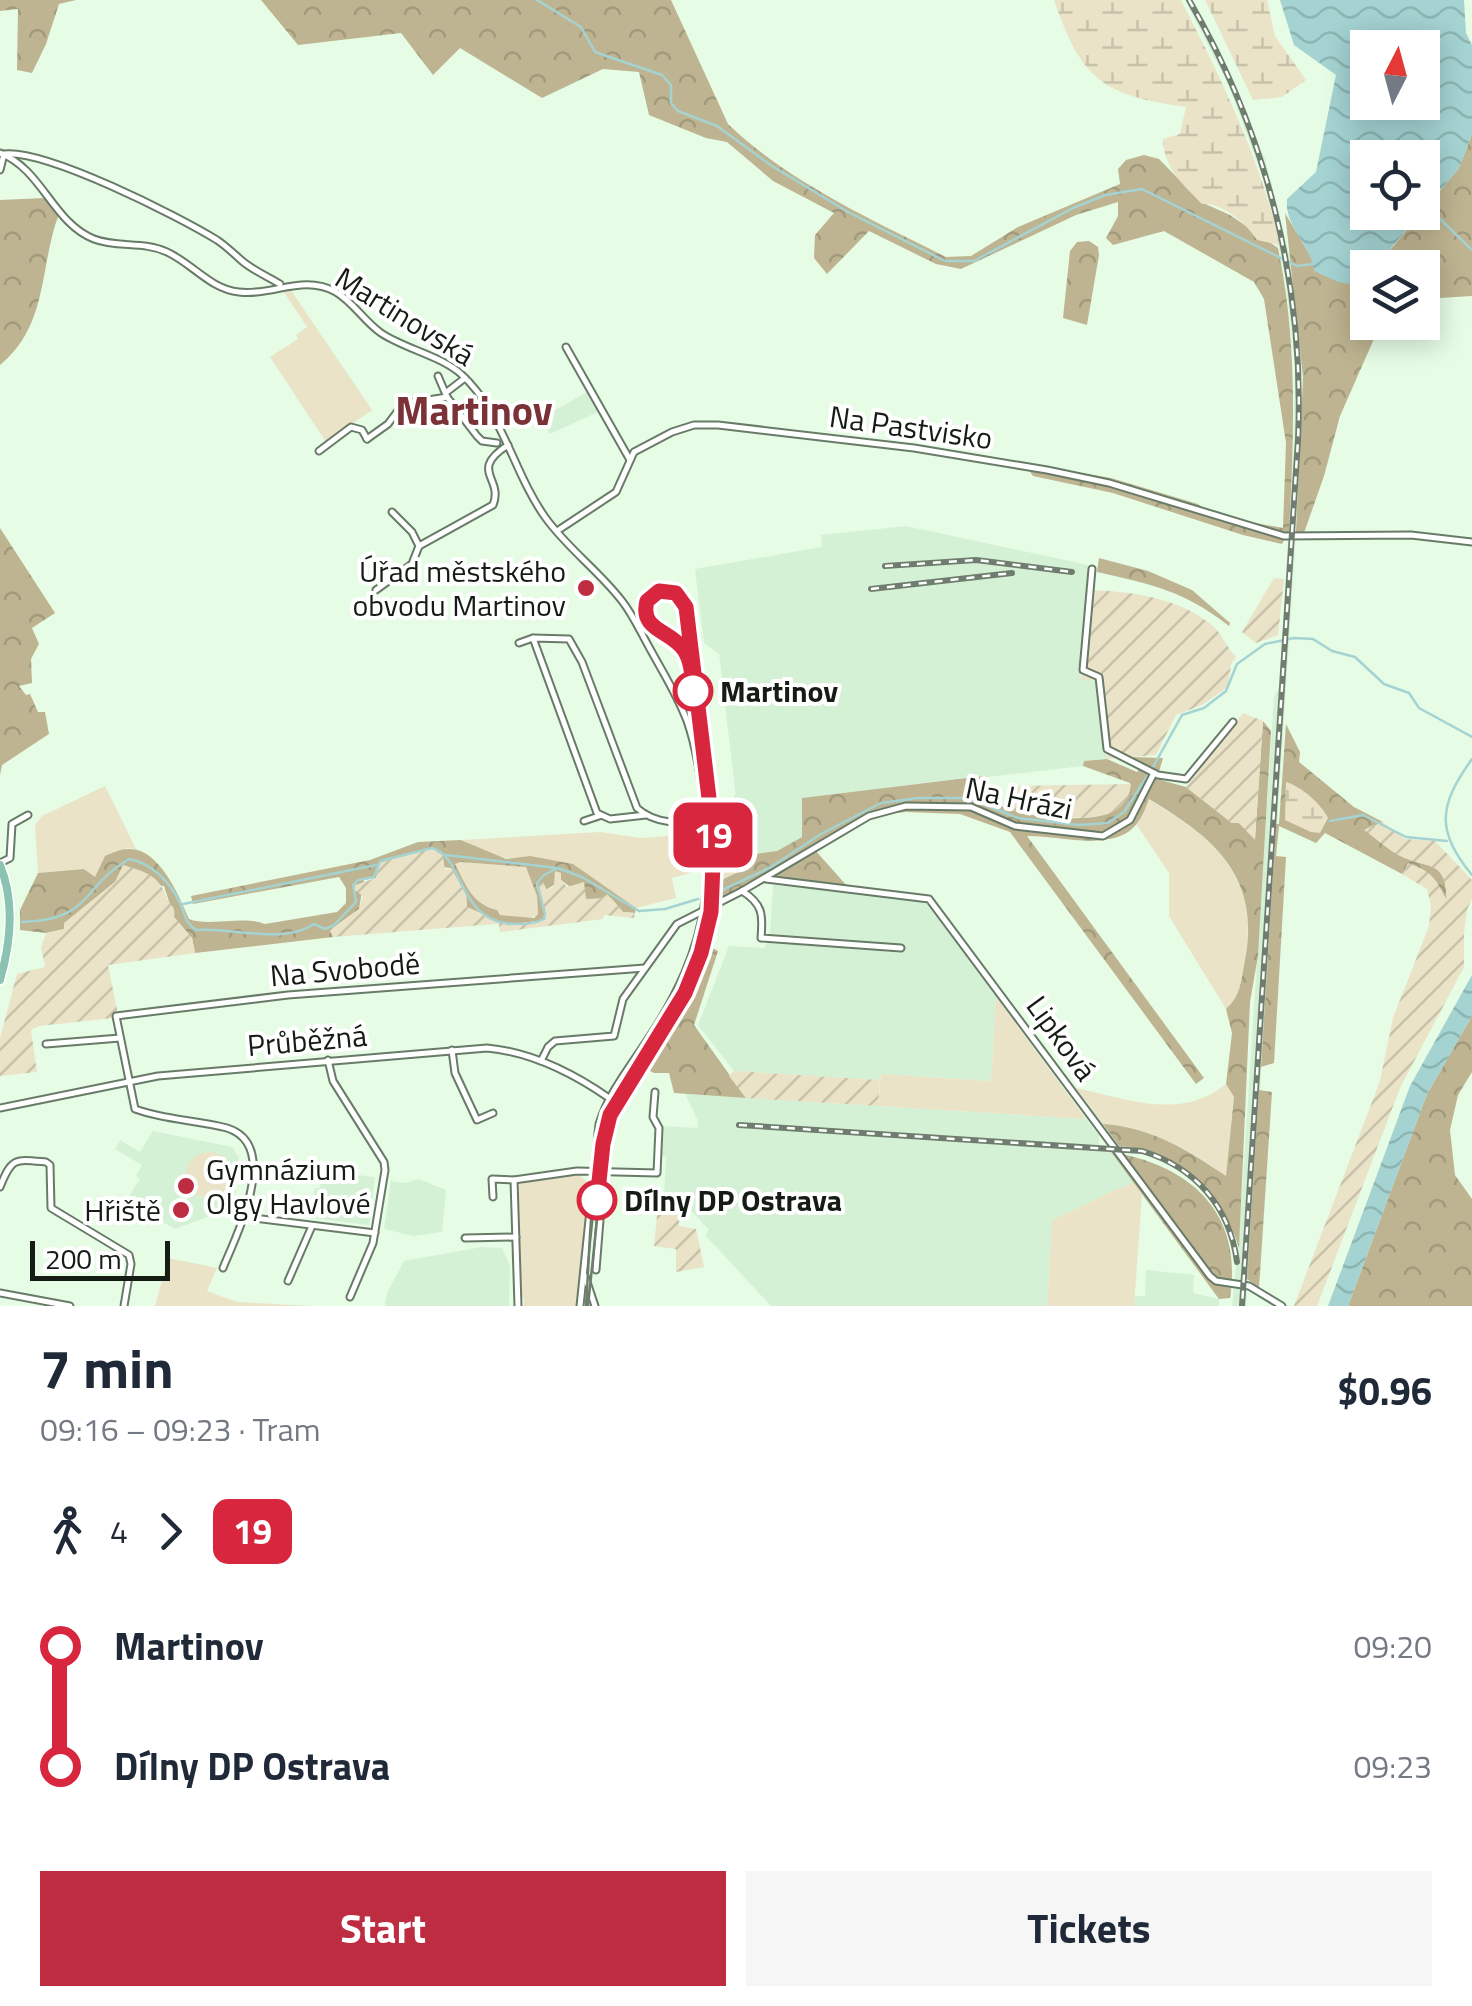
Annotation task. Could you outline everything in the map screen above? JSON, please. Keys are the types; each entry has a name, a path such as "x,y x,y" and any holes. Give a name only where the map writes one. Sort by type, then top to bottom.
{"main road":[{"path":"0,864 8,892 10,927 0,980"}],"street":[{"path":"0,170 2,154 54,162 184,220 283,286"},
{"name":"Martinovská","path":"2,154 26,170 75,228 88,236 157,248 230,290 316,286 333,291 390,339 447,365 465,378 504,438 537,504 623,602 678,700 694,750 704,821 704,910 696,946 675,996 609,1098 599,1124 580,1306"},
{"path":"566,347 630,460"},
{"path":"438,376 482,441 499,447 508,445"},
{"path":"319,451 347,429 358,428 367,440 388,424 403,404 447,394 465,378"},
{"name":"Na Pastvisko","path":"558,531 616,492 634,452 694,425 914,448 1108,482 1260,531 1292,537 1411,535 1472,542"},
{"path":"376,590 412,564 419,546 494,505 496,496 487,468 504,438"},
{"path":"392,512 412,532 419,546"},
{"path":"1092,569 1083,670 1099,677 1107,749 1154,773 1186,780 1233,722"},
{"path":"519,643 533,638 569,639 580,656 634,803 646,816"},
{"path":"533,638 598,816"},
{"name":"Na Hrázi","path":"704,910 845,828 892,808 971,807 1015,826 1104,836 1130,820 1154,773"},
{"path":"0,864 10,858 12,824 28,815"},
{"path":"584,821 598,816 646,816 676,823 704,821"},
{"name":"Lipková","path":"763,879 929,899 1210,1276 1216,1281 1249,1286 1282,1306"},
{"path":"742,890 760,905 762,938 901,948"},
{"path":"541,1061 556,1041 614,1036 623,999 645,968 677,924 704,910"},
{"name":"Na Svobodě","path":"120,1038 116,1016 288,995 645,968"},
{"path":"46,1044 120,1038 135,1109 230,1129 248,1142 253,1159 246,1217 223,1268"},
{"name":"Průběžná","path":"0,1108 128,1081 328,1060 502,1049 541,1061 609,1098"},
{"path":"452,1050 455,1074 477,1120 493,1113"},
{"path":"328,1060 333,1081 384,1162 376,1233 350,1298"},
{"path":"493,1198 492,1180 592,1170 658,1173 660,1128 653,1117 655,1092"},
{"path":"0,1187 16,1160 50,1164 51,1208 123,1250 131,1259 124,1306"},
{"path":"596,1270 604,1170"},
{"path":"514,1180 518,1306"},
{"path":"246,1217 376,1233"},
{"path":"288,1281 312,1226"},
{"path":"465,1238 516,1238"},
{"name":"Martinovská","path":"585,1253 585,1277 594,1306"},
{"path":"0,1293 35,1303 70,1306"}],"shaded area":[{"path":"1185,0 1193,0 1218,46 1265,159 1290,258 1302,363 1302,440 1246,1306 1232,1306 1274,697 1279,687 1295,363 1285,276 1264,181 1229,86"},
{"path":"589,391 600,411 550,434 541,418"},
{"path":"906,526 1088,565 1081,680 1098,679 1107,759 1084,761 1083,766 802,798 802,837 777,851 743,856 719,654 704,643 695,569 822,547 821,535"},
{"path":"773,885 923,899 996,997 991,1081 881,1074 880,1080 734,1071 698,1025 729,946 764,948 770,935"},
{"path":"685,1094 1086,1119 1099,1136 1099,1151 1111,1152 1133,1182 1052,1220 1047,1306 771,1306 705,1235 709,1230 680,1199 664,1197 663,1126 697,1128 698,1121"},
{"name":"Gymnázium Olgy Havlové","path":"153,1131 232,1147 239,1157 234,1207 175,1229 126,1201 140,1179 136,1176 142,1165 115,1149 120,1140 140,1152"},
{"path":"331,1172 375,1177 369,1225 311,1218 315,1188 320,1188 321,1178 330,1179"},
{"path":"419,1179 446,1190 442,1232 413,1236 384,1229 391,1181"},
{"path":"482,1247 502,1248 510,1266 509,1306 385,1306 387,1293 404,1261"},
{"path":"1146,1270 1194,1275 1193,1293 1219,1299 1219,1306 1134,1306 1135,1296 1145,1296"}],"green space":[{"path":"0,0 76,0 59,4 32,73 17,70 18,9 0,11"},
{"path":"261,0 671,0 728,124 804,182 946,257 971,256 1018,227 1120,184 1118,169 1126,160 1144,155 1159,159 1201,202 1230,215 1278,248 1292,354 1289,531 1282,544 1243,535 1113,493 1033,476 1024,463 1111,478 1198,504 1212,515 1283,528 1286,443 1264,299 1254,282 1164,231 1113,245 1106,238 1118,216 1118,202 1076,215 961,269 936,264 869,231 827,274 814,258 815,235 834,213 773,181 727,142 706,138 649,115 639,72 603,69 542,98 460,48 433,75 401,33 298,45"},
{"path":"1054,0 1181,0 1250,150 1280,245 1257,240 1233,215 1202,204 1175,175 1163,139 1180,134 1186,107 1134,97 1099,79 1075,49"},
{"path":"1205,0 1267,0 1275,36 1306,80 1282,97 1253,100"},
{"path":"1472,134 1472,296 1440,298 1440,250 1390,250 1407,230 1440,230 1440,191 1459,168"},
{"path":"44,198 59,214 35,313 16,349 0,365 0,200"},
{"path":"1285,213 1313,260 1315,271 1350,280 1350,340 1374,340 1340,416 1304,533 1296,532 1303,377"},
{"path":"1089,241 1098,247 1099,255 1087,325 1063,318 1070,251 1077,242"},
{"path":"282,289 290,289 372,410 326,442 270,357 298,339 296,335 307,327"},
{"path":"0,528 55,613 32,628 39,644 31,659 32,683 19,686 26,695 30,694 38,712 45,712 49,734 2,765 0,775"},
{"path":"1099,558 1148,571 1192,590 1229,626 1182,597 1097,572"},
{"path":"1274,578 1284,579 1278,635 1256,643 1242,632"},
{"path":"1086,590 1137,594 1185,608 1213,626 1236,657 1231,664 1228,687 1202,705 1176,715 1156,755 1107,759 1098,679 1081,681"},
{"path":"1243,713 1263,721 1255,840 1239,823 1232,823 1186,787"},
{"path":"1263,721 1271,731 1258,956 1250,1002 1239,1248 1222,1209 1196,1177 1161,1156 1119,1146 1103,1124 1153,1135 1226,1176 1234,1097 1226,1084 1232,1033 1226,1009 1238,993 1242,974 1248,931 1246,905 1239,882 1227,863 1212,845 1172,814 1149,799 1138,822 1116,838 1086,841 1027,836 1204,1078 1196,1084 1010,832 960,814 906,812 870,816 814,849 848,887 788,885 764,877 720,898 714,897 715,883 747,868 755,854 777,851 802,837 802,798 984,776 985,795 1020,812 1080,818 1116,809 1126,798 1130,783 1083,766 1084,761 1107,759 1137,772 1144,764 1132,757 1163,758 1157,779 1186,787 1232,823 1239,823 1255,839"},
{"path":"1286,724 1300,752 1299,762 1354,807 1383,822 1366,829 1394,852 1440,871 1447,904 1408,864 1402,874 1325,833 1316,843 1279,826 1276,856 1286,857 1274,1063 1261,1067 1276,824"},
{"path":"1286,782 1304,792 1325,812 1328,818 1320,833 1285,820"},
{"path":"1131,784 1125,801 1114,811 1099,816 1062,817 1011,811 1010,786"},
{"path":"105,786 136,849 126,848 96,878 84,869 38,873 35,825 42,816"},
{"path":"736,794 743,855 755,854 747,868 715,883 717,848 712,814 721,813"},
{"path":"1148,799 1211,845 1238,882 1246,904 1248,930 1240,987 1226,1009 1169,916 1169,873 1137,825"},
{"path":"1383,822 1405,839 1435,841 1472,880 1464,933 1464,967 1400,1088 1317,1306 1294,1306 1380,1081 1393,1018 1429,926 1431,906 1427,889 1402,874 1408,863 1433,877 1447,900 1439,871 1398,855 1364,830"},
{"path":"600,832 640,838 696,834 698,871 672,878 676,898 636,908 597,881 524,859 497,857 462,840"},
{"path":"461,840 506,859 530,856 573,864 636,908 635,913 623,912 611,898 586,899 561,880 546,890 536,886 545,908 545,920 507,925 467,907 466,895 451,868 442,867 443,856 431,848 380,863 376,878 364,880 359,909 333,928 333,937 195,953 192,938 174,917 164,886 115,882 65,923 65,929 46,933 20,930 20,910 38,873 84,869 95,877 105,856 122,850 139,850 158,864 189,919 265,924 337,912 346,903 346,888 339,877 193,904 191,896 370,860 418,842","holes":["455,864 526,867 537,896 538,914 534,918 500,915 481,903"]},
{"path":"431,848 443,856 445,870 451,868 466,895 467,907 507,925 545,920 545,908 536,886 543,882 547,890 554,886 555,871 561,873 567,887 584,882 586,899 607,894 623,912 635,913 634,918 604,915 603,919 500,932 499,924 495,924 333,937 330,931 359,909 363,896 354,890 355,885 376,878 380,863"},
{"path":"454,864 527,867 537,896 538,914 525,918 500,915 481,903"},
{"path":"123,865 144,872 159,883 174,917 192,938 195,953 108,965 118,1014 113,1018 31,1030 37,1072 0,1076 0,1038 17,974 45,967 41,947 46,933 64,929 64,923 115,882"},
{"path":"711,947 718,951 694,1025 746,1098 674,1093 669,1073 654,1073 641,1066 680,1006 702,956"},
{"path":"996,997 1086,1119 878,1106 881,1074 991,1081"},
{"path":"1472,1016 1472,1072 1458,1095 1450,1130 1455,1175 1472,1199 1472,1306 1348,1306 1427,1094"},
{"path":"734,1071 880,1080 878,1106 746,1098 729,1076"},
{"path":"1226,1084 1234,1097 1226,1177 1168,1141 1135,1129 1103,1124 1076,1088 1134,1101 1173,1104 1191,1102"},
{"path":"1259,1090 1272,1092 1259,1288 1247,1279"},
{"path":"209,1152 226,1158 232,1175 226,1192 209,1198 192,1192 186,1175 192,1158"},
{"path":"1111,1152 1165,1168 1205,1198 1228,1241 1232,1268 1230,1298 1219,1299"},
{"path":"577,1173 588,1183 578,1306 524,1306 517,1188 525,1179"},
{"path":"1133,1182 1142,1195 1134,1306 1047,1306 1052,1220"},
{"path":"659,1197 680,1199 679,1226 696,1229 704,1267 676,1272 676,1249 654,1246"},
{"path":"168,1258 217,1268 207,1291 237,1302 310,1306 155,1306"}],"water":[{"path":"1280,0 1464,0 1466,33 1472,45 1472,134 1459,168 1440,191 1440,140 1350,140 1350,230 1407,230 1390,250 1350,250 1350,284 1314,271 1287,209 1287,199 1316,172 1336,75 1294,45"},
{"path":"1472,975 1472,1016 1427,1094 1348,1306 1328,1306 1410,1086"}],"waterway":[{"path":"537,0 581,27 595,52 662,75 671,85 671,103 678,111 717,126 772,166 848,212 945,261 974,261 1073,208 1105,195 1142,189 1297,266 1313,264"},
{"path":"1440,219 1472,250"},
{"path":"1153,767 1182,715 1204,708 1226,691 1237,664 1265,644 1294,638 1313,639 1332,651 1355,657 1384,684 1409,693 1419,708 1472,737"},
{"path":"1472,759 1453,790 1446,818 1452,845 1472,875"},
{"path":"718,892 771,867 821,834 881,803 968,798 1018,818 1079,825 1108,823 1124,812 1148,775"},
{"path":"1330,821 1363,815 1406,837 1447,841"},
{"path":"22,922 45,920 74,909 129,859 145,864 165,880 196,930 273,934 314,924 325,929 356,902 353,885 374,877 380,861 432,848 451,863 481,913 495,921 521,924 544,919 537,883 558,868 582,877 639,911 665,909 698,899"},
{"path":"446,855 557,868"},
{"path":"183,904 376,865"}],"tram line":[{"name":"19","path":"597,1200 610,1115 689,985 706,937 714,892 713,834 686,607 676,593 659,591 647,601 645,616 652,627 683,649 691,668 693,691"},
{"path":"586,1306 595,1178 603,1129 622,1085 687,980 709,907 709,824 690,662 645,615 649,598 670,591 686,606 713,841 712,908 703,948 685,993 607,1124 588,1306"}],"railway":[{"path":"1189,0 1240,103 1260,157 1287,268 1299,382 1242,1306"},
{"path":"885,566 976,560 1072,572"},
{"path":"871,589 1012,573"},
{"path":"739,1125 1142,1151 1178,1167 1207,1192 1227,1224 1237,1262"}],"place":[{"name":"Úřad městského obvodu Martinov","path":"586,588"},
{"name":"Martinov","path":"693,691"},
{"name":"Gymnázium Olgy Havlové","path":"186,1186"},
{"name":"Dílny DP Ostrava","path":"597,1200"},
{"name":"Hřiště","path":"181,1210"}],"district":[{"name":"Martinov","path":"474,410"}]}
